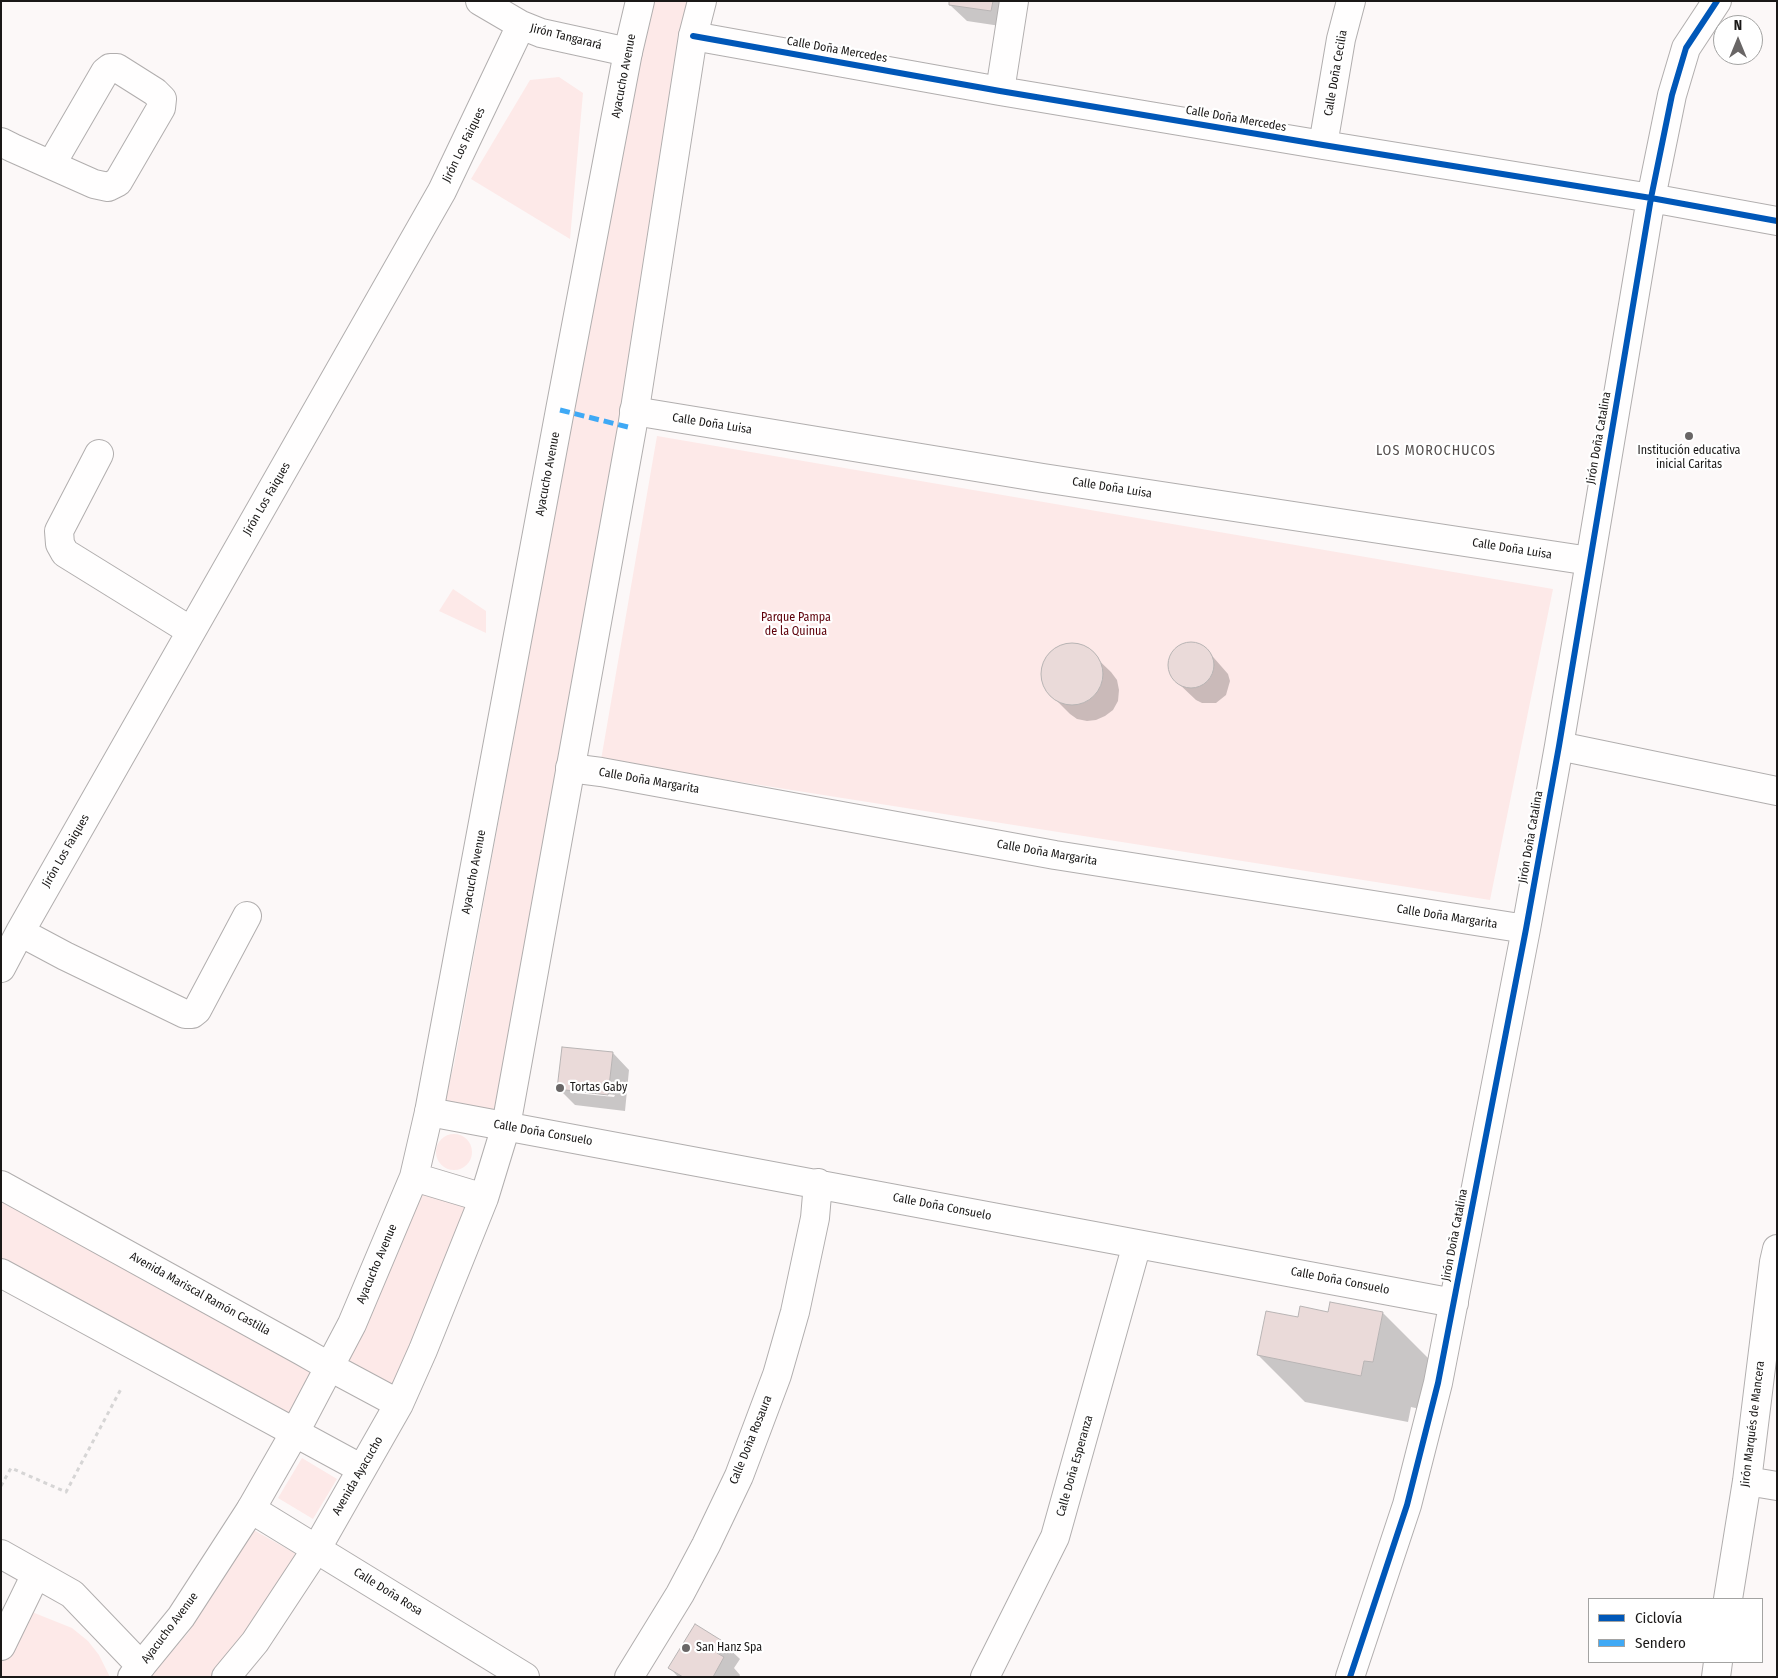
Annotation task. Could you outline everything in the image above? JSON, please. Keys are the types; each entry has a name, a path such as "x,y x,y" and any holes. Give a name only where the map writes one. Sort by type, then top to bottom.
{"street":[{"name":"Jirón Tangarará","path":"480,1 521,25 542,33 628,52"},
{"name":"Ayacucho Avenue","path":"136,1672 181,1617 251,1509 294,1434 352,1324 414,1177 429,1112 628,52 640,1"},
{"path":"399,1404 484,1198 506,1126 634,411 693,36 702,1"},
{"path":"1000,91 1014,1"},
{"name":"Calle Doña Cecilia","path":"1324,145 1341,39 1351,1"},
{"name":"Jirón Doña Catalina","path":"1350,1677 1407,1505 1438,1383 1526,929 1652,198 1672,95 1686,48 1717,1"},
{"name":"Jirón Los Faiques","path":"1,968 442,191 521,25"},
{"name":"Calle Doña Mercedes","path":"693,36 1000,91 1652,198 1777,221"},
{"path":"1,142 51,165"},
{"name":"Calle Doña Luisa","path":"634,411 1043,478 1590,561"},
{"path":"99,454 59,531 60,544 65,553 191,631"},
{"path":"1559,746 1777,791"},
{"name":"Calle Doña Margarita","path":"570,768 601,772 1055,855 1526,929"},
{"path":"20,932 185,1014 192,1014 197,1010 247,916"},
{"name":"Calle Doña Consuelo","path":"429,1112 1454,1303"},
{"path":"414,1177 484,1198"},
{"name":"Calle Doña Rosaura","path":"629,1677 680,1594 739,1476 777,1375 795,1312 815,1218 818,1183"},
{"name":"Avenida Mariscal Ramón Castilla","path":"1,1185 399,1404"},
{"name":"Calle Doña Esperanza","path":"985,1677 1055,1537 1137,1244"},
{"name":"Jirón Marqués de Mancera","path":"1728,1598 1777,1249"},
{"path":"1,1273 362,1470"},
{"name":"Avenida Ayacucho","path":"317,1548 399,1404"},
{"path":"1746,1481 1777,1486"},
{"name":"Calle Doña Rosa","path":"251,1509 525,1677"},
{"path":"226,1677 255,1642 317,1548"},
{"path":"1,1554 72,1594 136,1672"},
{"path":"1,1646 36,1574"},
{"path":"1716,1677 1718,1663"}],"path":[{"path":"1,1486 11,1468 66,1492 122,1387"}],"green space":[{"path":"650,1 696,1 501,1121 444,1102 454,1065 641,41"},
{"path":"559,77 583,93 570,239 471,179 530,80"},
{"name":"Parque Pampa de la Quinua","path":"657,436 1553,589 1490,900 601,760"},
{"path":"453,589 486,611 486,633 439,611"},
{"path":"454,1134 461,1135 467,1139 471,1145 471,1159 467,1165 461,1169 454,1170 447,1169 441,1165 437,1159 436,1152 437,1145 441,1139 447,1135"},
{"path":"410,1176 484,1198 395,1403 326,1366"},
{"path":"1,1197 319,1368 290,1421 1,1265"},
{"path":"302,1458 337,1479 313,1519 278,1498"},
{"path":"252,1529 298,1555 245,1638 213,1677 149,1677 188,1633"},
{"path":"32,1612 72,1628 88,1641 99,1655 110,1677 1,1677 1,1659"}],"building":[{"path":"949,1 993,1 991,11 949,5"},
{"path":"1191,642 1204,646 1210,652 1214,665 1210,678 1204,684 1191,688 1178,684 1172,678 1168,665 1172,652 1178,646"},
{"path":"1072,643 1084,646 1094,652 1100,662 1103,674 1100,686 1094,696 1084,702 1072,705 1060,702 1050,696 1044,686 1041,674 1044,662 1050,652 1060,646"},
{"path":"562,1047 613,1052 608,1095 557,1089"},
{"path":"1330,1302 1383,1312 1373,1362 1364,1361 1361,1376 1257,1355 1266,1311 1298,1317 1300,1306 1328,1312"},
{"path":"695,1624 724,1642 717,1653 724,1657 713,1677 683,1677 668,1668"}],"marked path":[{"path":"560,410 632,428"}],"cycle path":[{"path":"1350,1677 1407,1505 1438,1383 1526,929 1559,746 1651,198 1672,95 1686,48 1717,1"},
{"path":"693,36 1000,91 1651,198 1777,221"}],"place":[{"name":"Institución educativa inicial Caritas","path":"1689,436"},
{"name":"Tortas Gaby","path":"560,1088"},
{"name":"San Hanz Spa","path":"686,1648"}],"district":[{"name":"LOS MOROCHUCOS","path":"1436,451"}]}
